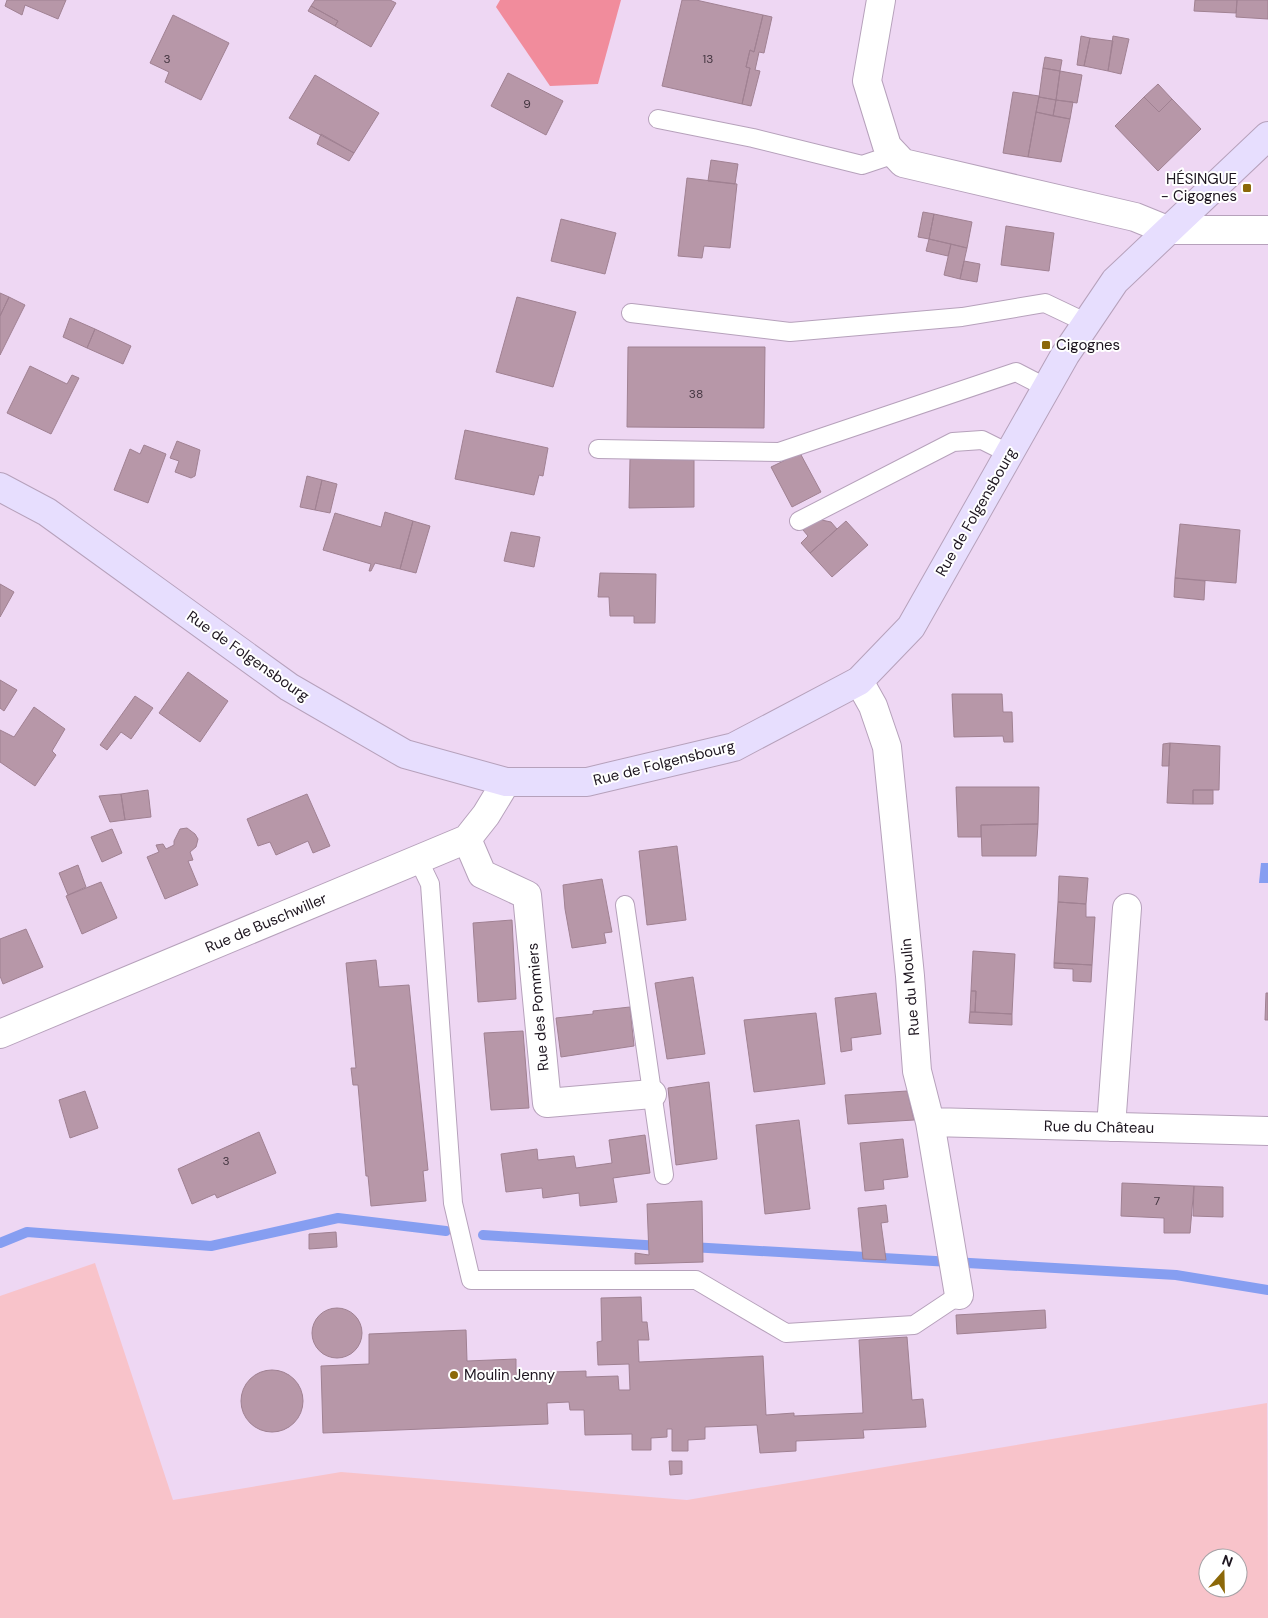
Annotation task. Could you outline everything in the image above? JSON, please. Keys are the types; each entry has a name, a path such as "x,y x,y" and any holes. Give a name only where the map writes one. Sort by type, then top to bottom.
{"main road":[{"name":"Rue de Folgensbourg","path":"0,487 47,512 289,687 405,754 506,782 587,782 734,747 859,682 911,627 1047,388 1115,281 1268,136"}],"street":[{"path":"881,0 867,81 887,146 899,158 1135,217 1167,230 1268,230"},
{"name":"Rue du Moulin","path":"859,682 873,706 887,746 910,976 917,1071 930,1122 959,1290"},
{"name":"Rue de Buschwiller","path":"0,1034 467,839 486,815 506,782"},
{"name":"Rue des Pommiers","path":"467,839 482,874 528,894 547,1104 652,1094"},
{"path":"1111,1128 1126,908"},
{"name":"Rue du Château","path":"930,1122 1268,1131"}],"lane":[{"path":"658,119 753,138 862,166 899,158"},
{"path":"631,313 790,332 962,317 1045,303 1087,323"},
{"path":"598,449 779,452 1016,372 1047,388"},
{"path":"799,521 953,442 982,440 1010,454"},
{"path":"418,859 430,884 453,1203 471,1280 696,1280 786,1333 914,1325 959,1290"},
{"path":"625,905 664,1175"}],"shaded area":[{"path":"500,0 621,0 598,84 550,86 496,7"},
{"path":"95,1263 173,1500 341,1472 687,1500 1267,1403 1268,1618 0,1618 0,1296"}],"water":[{"path":"1261,863 1268,863 1268,883 1259,883"}],"building":[{"path":"7,0 66,0 58,19 25,5 22,15 5,6"},
{"path":"315,0 390,0 396,3 371,47 335,26 338,21 311,6"},
{"path":"682,0 696,0 763,15 754,52 750,50 746,67 750,68 742,104 662,86"},
{"path":"1195,0 1237,0 1236,13 1194,11"},
{"path":"1237,0 1268,0 1268,19 1236,17"},
{"path":"311,6 338,21 335,26 308,11"},
{"path":"173,15 229,43 201,100 165,82 169,72 150,63"},
{"path":"763,15 772,17 764,53 759,52 755,70 760,71 751,106 742,104 750,68 746,67 750,50 754,52"},
{"path":"1081,36 1090,38 1084,66 1077,65"},
{"path":"1113,36 1129,39 1121,74 1108,71"},
{"path":"1090,38 1113,41 1108,71 1084,66"},
{"path":"1045,57 1062,60 1060,71 1043,68"},
{"path":"1043,68 1060,71 1056,100 1039,97"},
{"path":"1060,71 1082,75 1077,103 1056,100"},
{"path":"508,73 563,101 546,135 491,106"},
{"path":"315,75 379,113 354,153 289,118"},
{"path":"1158,84 1172,99 1159,112 1144,97"},
{"path":"1013,92 1039,96 1028,157 1003,153"},
{"path":"1039,97 1056,100 1053,116 1036,112"},
{"path":"1144,97 1159,112 1172,99 1201,129 1158,171 1115,126"},
{"path":"1056,100 1073,102 1070,119 1053,116"},
{"path":"1036,112 1070,119 1061,162 1028,157"},
{"path":"321,134 354,153 349,161 317,144"},
{"path":"711,160 738,164 735,184 708,181"},
{"path":"687,178 737,184 730,248 704,246 702,258 678,256"},
{"path":"923,212 934,214 929,239 918,237"},
{"path":"934,214 972,222 967,248 929,239"},
{"path":"561,219 616,233 605,274 551,261"},
{"path":"1006,226 1054,233 1049,271 1001,265"},
{"path":"929,239 951,244 948,256 926,251"},
{"path":"951,244 967,248 960,279 944,275"},
{"path":"964,261 980,264 977,282 960,279"},
{"path":"0,293 9,297 0,316"},
{"path":"9,297 25,305 0,355 0,316"},
{"path":"517,297 576,312 553,387 496,372"},
{"path":"70,318 95,329 87,348 63,337"},
{"path":"95,329 131,346 123,364 87,348"},
{"path":"628,347 765,347 764,428 627,427"},
{"path":"30,366 67,384 72,375 79,378 51,434 7,413"},
{"path":"465,430 548,448 543,476 539,475 534,495 455,479"},
{"path":"177,441 200,450 195,476 191,478 175,472 179,461 170,458"},
{"path":"144,445 166,454 148,503 114,490 130,449 140,454"},
{"path":"800,453 821,492 792,507 771,467"},
{"path":"630,459 694,460 694,507 629,508"},
{"path":"307,476 322,480 315,510 300,507"},
{"path":"322,480 337,484 330,513 315,510"},
{"path":"385,512 413,521 400,569 375,563 371,571 369,571 371,564 323,550 335,513 381,527"},
{"path":"817,519 831,522 837,529 810,553 801,543 808,536 803,530"},
{"path":"413,521 430,526 416,573 400,569"},
{"path":"846,521 868,545 832,577 810,553"},
{"path":"1180,524 1240,530 1236,583 1175,578"},
{"path":"511,532 540,537 534,567 504,561"},
{"path":"600,573 656,574 655,623 634,623 634,616 610,616 609,597 598,597"},
{"path":"1175,578 1205,581 1204,600 1174,597"},
{"path":"0,584 14,592 0,617"},
{"path":"188,672 228,701 200,742 159,713"},
{"path":"0,680 17,690 4,711 0,708"},
{"path":"952,694 1002,694 1003,712 1012,712 1013,742 1004,742 1003,736 954,737"},
{"path":"135,696 153,708 131,739 121,732 107,750 100,745"},
{"path":"34,707 65,729 52,751 56,755 35,786 0,762 0,730 14,737"},
{"path":"1170,743 1169,766 1162,766 1163,744"},
{"path":"1170,743 1220,746 1219,790 1193,790 1193,804 1167,803"},
{"path":"956,787 1039,787 1038,824 981,825 981,837 958,837"},
{"path":"148,790 151,817 125,820 121,794"},
{"path":"1193,790 1213,790 1213,804 1193,804"},
{"path":"121,794 125,820 110,822 99,796"},
{"path":"307,794 330,846 313,853 308,841 276,855 270,842 258,846 247,819"},
{"path":"1038,824 1036,856 982,856 981,825"},
{"path":"187,828 198,839 196,847 190,852 193,860 188,861 198,885 165,899 147,857 159,852 156,845 163,844 166,849 174,845 180,829"},
{"path":"112,829 122,853 102,862 91,837"},
{"path":"677,846 686,920 647,925 639,851"},
{"path":"78,865 86,887 68,895 59,873"},
{"path":"1059,876 1088,878 1086,904 1058,902"},
{"path":"602,879 612,932 604,933 606,943 572,948 563,885"},
{"path":"101,882 117,918 82,934 66,896"},
{"path":"1058,902 1086,904 1086,917 1095,917 1092,965 1054,963"},
{"path":"512,920 516,999 478,1002 473,923"},
{"path":"26,929 43,967 3,984 0,976 0,939"},
{"path":"973,951 1015,954 1012,1014 975,1012 976,991 971,991"},
{"path":"376,960 379,987 409,985 428,1170 423,1171 426,1201 371,1206 368,1176 366,1176 358,1085 353,1085 351,1068 356,1068 346,963"},
{"path":"1054,963 1092,965 1091,982 1073,981 1073,969 1054,968"},
{"path":"693,977 705,1054 667,1059 655,983"},
{"path":"971,991 976,991 975,1012 970,1012"},
{"path":"876,993 881,1034 851,1038 852,1050 841,1052 835,998"},
{"path":"1266,993 1268,993 1268,1020 1265,1020"},
{"path":"630,1007 634,1046 561,1057 556,1018"},
{"path":"970,1012 1012,1014 1012,1025 969,1023"},
{"path":"816,1013 825,1084 754,1092 744,1020"},
{"path":"523,1031 529,1108 491,1110 484,1033"},
{"path":"709,1082 717,1159 676,1165 668,1088"},
{"path":"85,1091 98,1128 70,1138 59,1100"},
{"path":"907,1091 914,1120 848,1124 845,1095"},
{"path":"799,1120 810,1209 765,1214 756,1125"},
{"path":"259,1132 276,1173 217,1198 215,1194 192,1204 178,1169"},
{"path":"645,1135 650,1173 613,1178 617,1202 580,1206 579,1193 543,1198 542,1188 506,1192 501,1154 537,1149 538,1160 574,1156 576,1168 612,1163 609,1140"},
{"path":"903,1139 908,1177 883,1180 884,1189 865,1191 860,1143"},
{"path":"1122,1183 1194,1186 1190,1233 1164,1233 1164,1218 1121,1216"},
{"path":"1194,1186 1223,1187 1223,1217 1193,1216"},
{"path":"702,1201 703,1262 635,1264 635,1253 649,1255 647,1204"},
{"path":"886,1205 888,1222 881,1223 886,1260 863,1259 858,1208"},
{"path":"336,1232 337,1247 309,1249 309,1234"},
{"name":"Moulin Jenny","path":"641,1297 642,1322 647,1322 649,1340 638,1340 639,1362 763,1356 766,1415 794,1413 794,1416 863,1413 859,1340 907,1337 912,1400 923,1399 926,1427 863,1430 864,1438 796,1441 796,1451 760,1453 757,1425 705,1427 705,1439 688,1440 688,1451 672,1451 672,1429 667,1429 667,1437 651,1438 651,1450 632,1450 632,1434 585,1435 584,1410 570,1410 569,1402 547,1403 548,1424 323,1433 321,1366 369,1364 369,1334 466,1330 467,1361 516,1359 516,1373 586,1371 586,1377 618,1376 619,1390 630,1390 629,1364 598,1365 597,1342 602,1341 601,1298"},
{"path":"337,1308 351,1312 358,1319 362,1333 358,1347 351,1354 337,1358 323,1354 316,1347 312,1333 316,1319 323,1312"},
{"path":"1045,1310 1046,1328 957,1334 956,1315"},
{"path":"266,1370 278,1370 294,1379 301,1389 303,1401 301,1413 294,1423 278,1432 266,1432 255,1427 246,1418 241,1407 241,1395 246,1384 255,1375"},
{"path":"669,1461 682,1461 682,1474 670,1475"}],"waterway":[{"path":"0,1243 27,1232 211,1246 338,1218 446,1231"},
{"path":"483,1235 661,1246"},
{"path":"691,1247 1176,1275 1268,1290"}],"place":[{"name":"HÉSINGUE - Cigognes","path":"1247,188"},
{"name":"Cigognes","path":"1046,345"},
{"name":"Moulin Jenny","path":"454,1375"}]}
